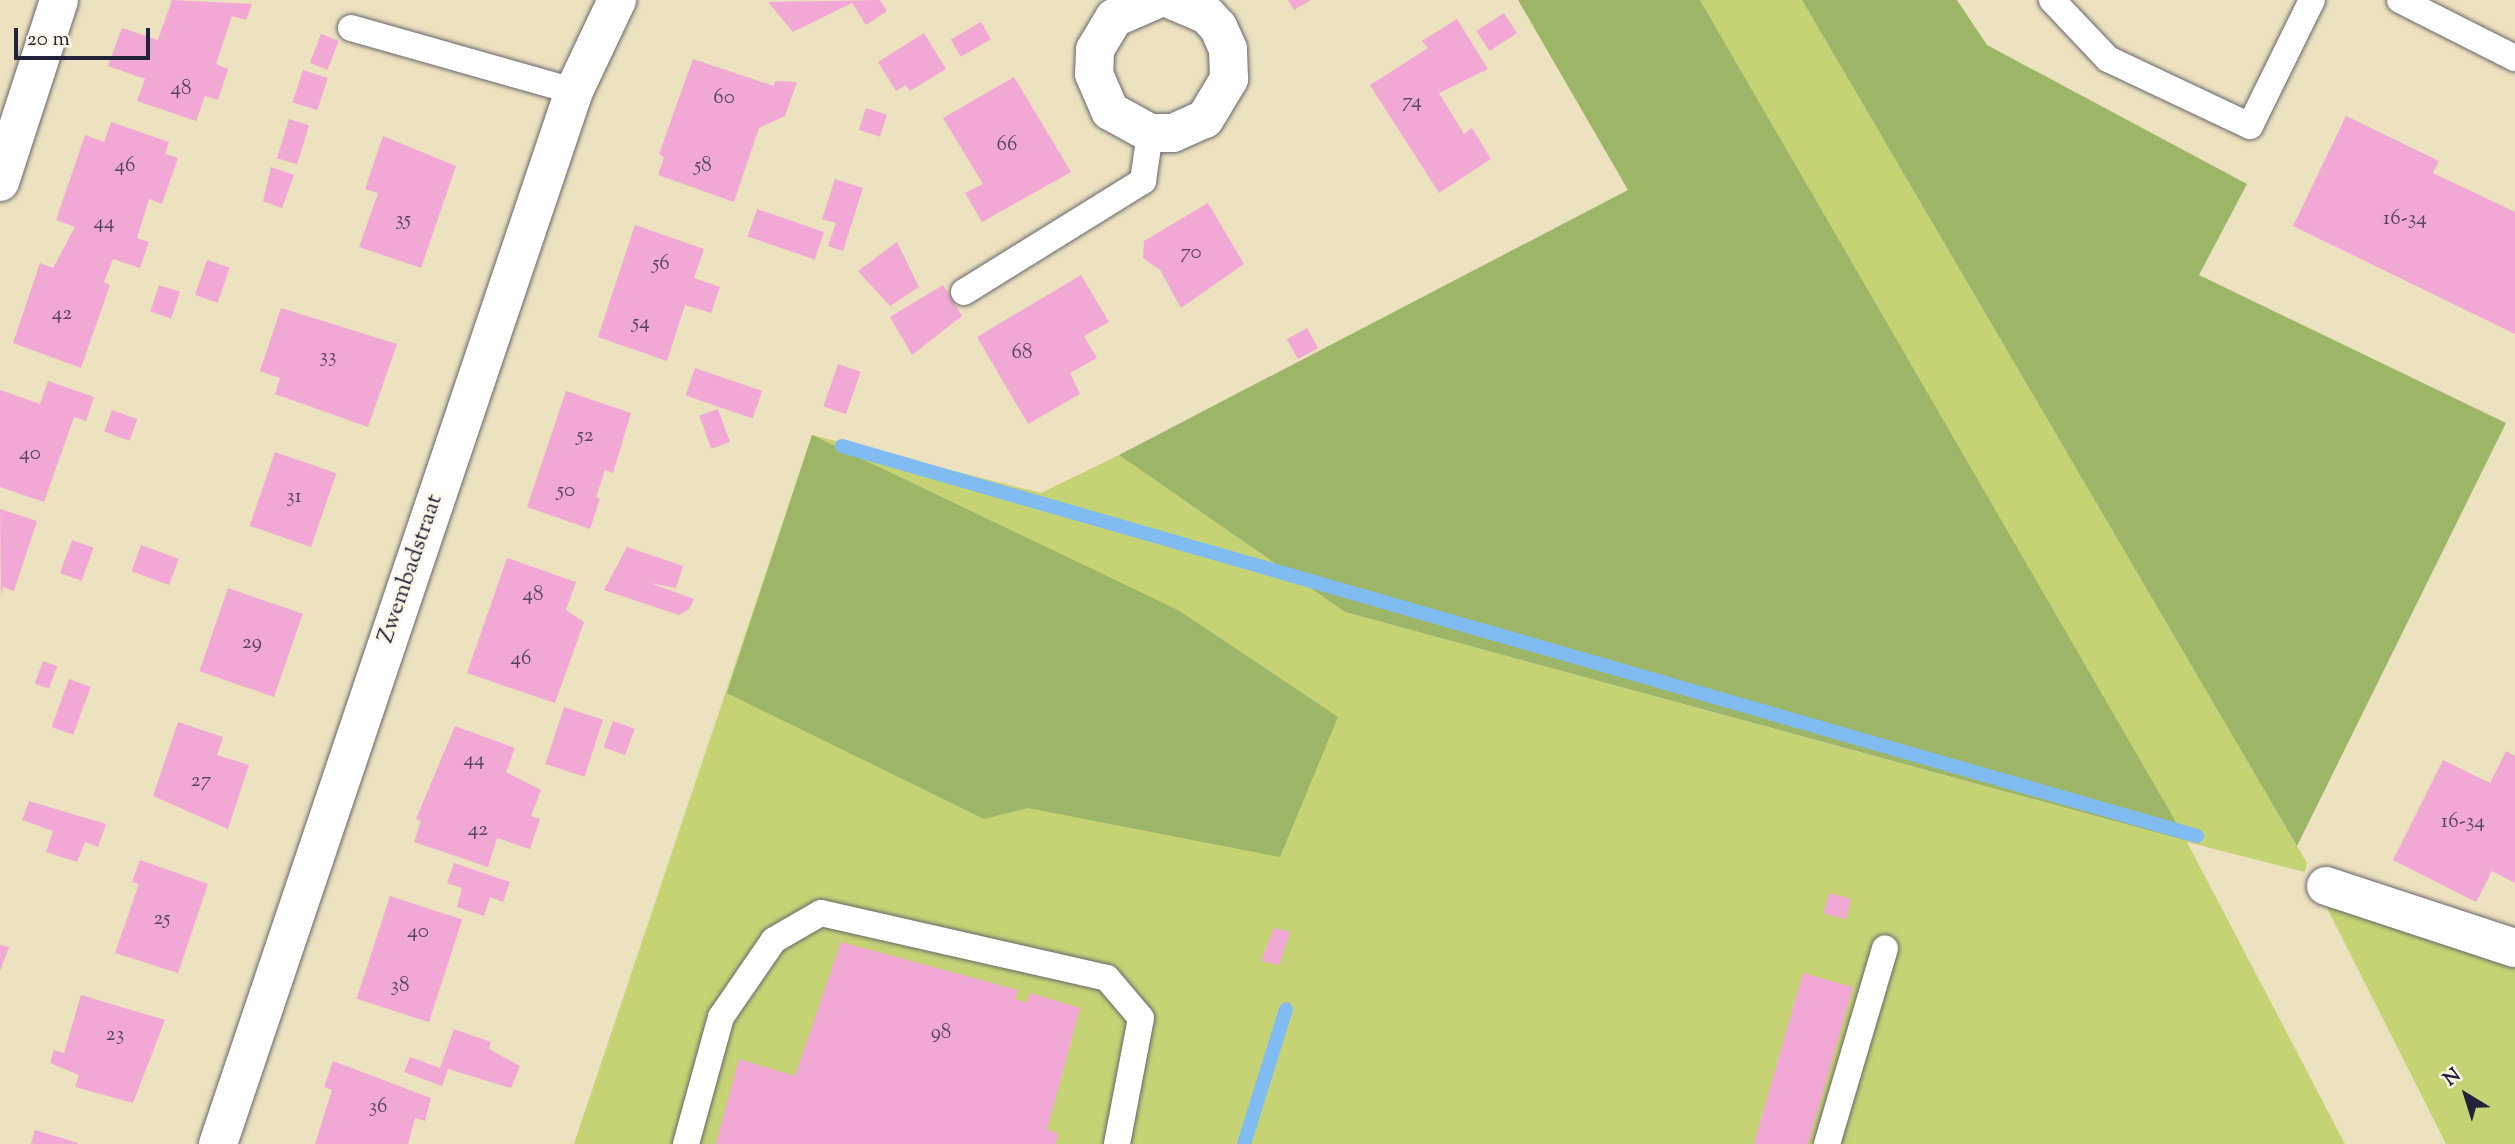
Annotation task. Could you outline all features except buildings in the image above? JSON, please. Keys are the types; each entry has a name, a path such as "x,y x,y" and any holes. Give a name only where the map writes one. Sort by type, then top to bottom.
{"street":[{"path":"0,182 60,0"},
{"name":"Zwembadstraat","path":"218,1144 574,91 617,0"},
{"path":"1140,2 1100,38 1094,74 1110,111 1150,133 1173,133 1205,119 1229,79 1227,49 1218,27 1207,15 1171,0"},
{"path":"2326,886 2515,948"}],"lane":[{"path":"2052,0 2108,59 2250,126 2312,0"},
{"path":"2400,0 2515,58"},
{"path":"351,28 574,91"},
{"path":"964,292 1143,181 1150,133"},
{"path":"686,1144 721,1017 774,940 821,913 1107,978 1142,1018 1117,1144"},
{"path":"1827,1144 1885,948"}],"green space":[{"path":"1518,0 1700,0 2187,841 1345,612 1119,455 1628,190"},
{"path":"1700,0 1802,0 2307,863 2305,872 2187,842 2345,1144 574,1144 812,435 1041,493 1119,455 1345,612 2186,841"},
{"path":"1802,0 1957,0 1987,45 2247,184 2199,275 2506,423 2297,846"},
{"path":"812,435 1178,610 1338,717 1280,857 1028,808 984,819 727,693"},
{"path":"2321,896 2515,960 2515,1144 2446,1144"}],"waterway":[{"path":"842,446 2197,836"},
{"path":"1244,1144 1286,1009"}]}
